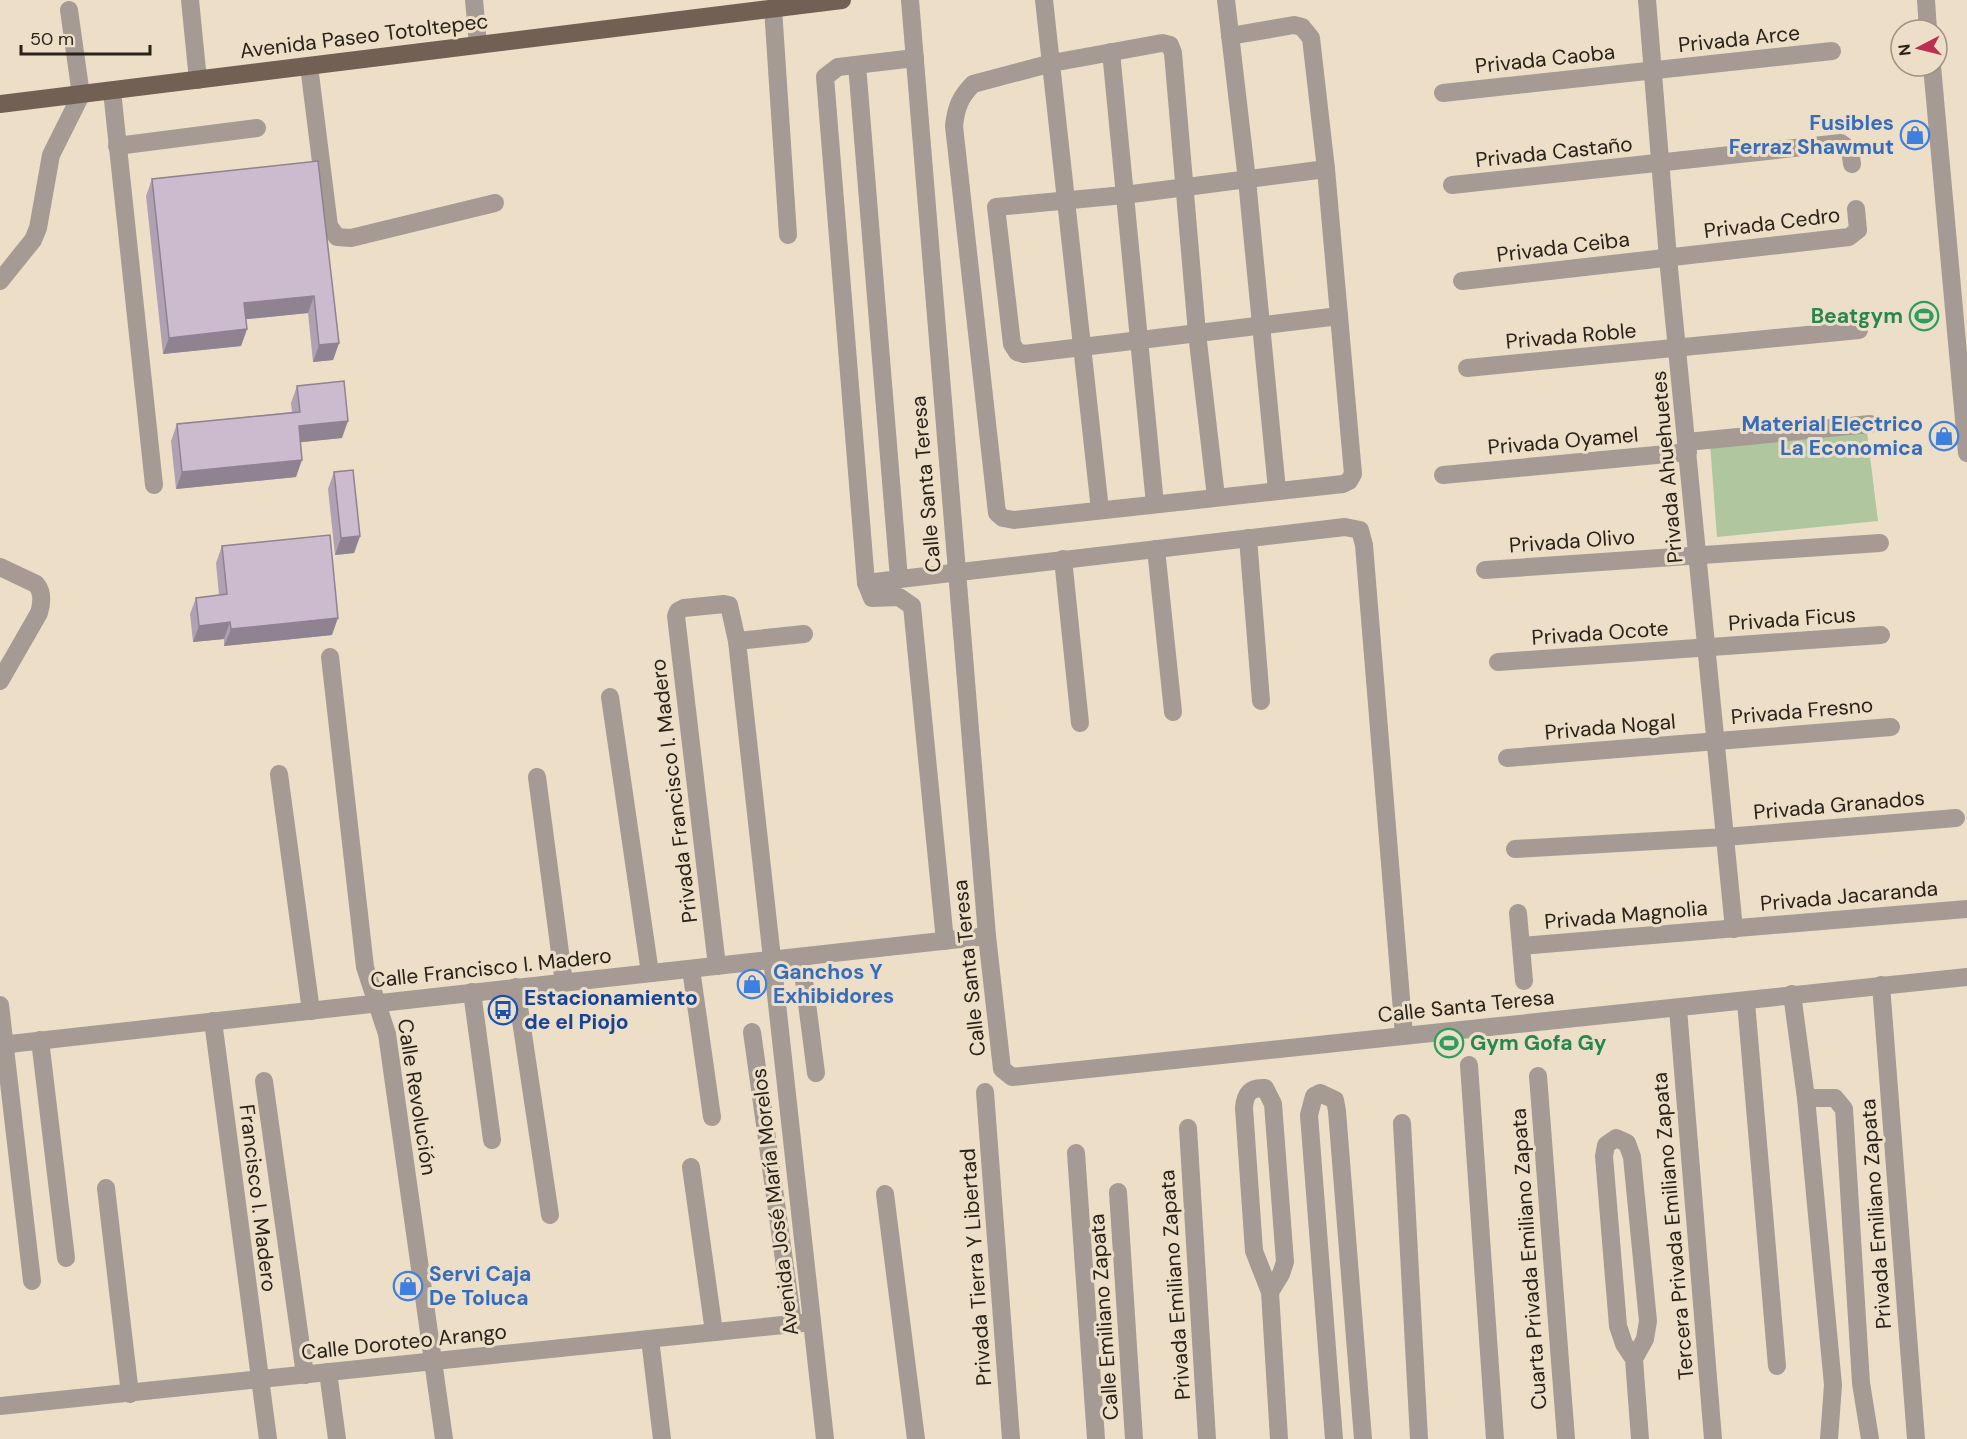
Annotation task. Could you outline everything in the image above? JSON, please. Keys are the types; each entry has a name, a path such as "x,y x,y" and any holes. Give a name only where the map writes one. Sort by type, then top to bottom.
{"main road":[{"name":"Avenida Paseo Totoltepec","path":"0,104 842,0"}],"street":[{"path":"190,0 198,80"},
{"path":"474,0 478,44"},
{"name":"Calle Santa Teresa","path":"910,0 987,936 1002,1069 1012,1077 1537,1020 1678,1009 1746,1002 1792,994 1967,977"},
{"path":"1044,0 1100,510"},
{"path":"1226,0 1247,180 1259,326 1277,490"},
{"name":"Privada Ahuehuetes","path":"1647,0 1668,258 1734,929"},
{"path":"1926,0 1927,18"},
{"path":"773,8 788,235"},
{"path":"0,281 33,240 38,228 51,156 81,95 69,9"},
{"path":"1216,497 1197,333 1173,53 1170,45 1162,43 1052,63 973,84 963,94 956,108 954,126 997,513 1003,518 1014,520 1342,484 1349,481 1353,474 1326,169 1311,38 1307,32 1294,26 1230,36"},
{"name":"Privada Arce","path":"1651,71 1832,51"},
{"path":"1111,52 1155,504"},
{"path":"915,58 838,67 825,76 866,583 872,598 899,597 912,606 945,941"},
{"path":"857,65 899,579"},
{"path":"309,66 329,226 337,237 351,238 495,202"},
{"name":"Privada Caoba","path":"1443,93 1651,71"},
{"path":"1933,78 1967,453"},
{"path":"112,91 154,485"},
{"path":"117,146 257,128"},
{"name":"Privada Castaño","path":"1452,185 1841,143 1850,150 1852,164"},
{"path":"963,210 1124,195 1326,169"},
{"path":"996,207 1012,344 1017,352 1024,354 1081,348 1339,316"},
{"name":"Privada Cedro","path":"1668,258 1849,237 1858,231 1856,209"},
{"name":"Privada Ceiba","path":"1462,282 1668,258"},
{"name":"Privada Roble","path":"1467,368 1859,330"},
{"name":"Privada Oyamel","path":"1443,475 1870,424"},
{"path":"866,583 1345,527 1360,530 1365,557 1404,1035"},
{"path":"1248,538 1261,701"},
{"name":"Privada Olivo","path":"1485,570 1880,543"},
{"path":"1156,549 1173,712"},
{"path":"1063,559 1080,723"},
{"path":"0,567 36,584 40,588 42,603 39,613 0,681"},
{"name":"Avenida José María Morelos","path":"678,611 729,605 737,641 770,960 825,1439"},
{"name":"Privada Francisco I. Madero","path":"678,611 676,616 717,966"},
{"path":"737,641 804,634"},
{"name":"Privada Ficus","path":"1706,648 1881,635"},
{"name":"Privada Ocote","path":"1498,662 1706,648"},
{"name":"Calle Revolución","path":"330,657 365,966 387,1034 444,1439"},
{"path":"610,697 650,974"},
{"name":"Privada Fresno","path":"1716,741 1891,727"},
{"name":"Privada Nogal","path":"1507,758 1716,741"},
{"path":"279,774 311,1011"},
{"path":"537,777 564,983"},
{"name":"Privada Granados","path":"1515,849 1725,837 1956,818"},
{"name":"Privada Jacaranda","path":"1734,929 1967,909"},
{"name":"Privada Magnolia","path":"1518,914 1524,981"},
{"name":"Privada Magnolia","path":"1522,946 1734,929"},
{"name":"Calle Francisco I. Madero","path":"2,1045 987,936"},
{"path":"801,957 816,1073"},
{"path":"691,969 712,1117"},
{"name":"Privada Emiliano Zapata","path":"1881,985 1916,1439"},
{"path":"516,987 550,1215"},
{"path":"472,992 492,1140"},
{"path":"1792,994 1806,1098 1833,1385 1829,1439"},
{"path":"1746,1002 1777,1366"},
{"path":"0,1005 2,1045 33,1281"},
{"name":"Tercera Privada Emiliano Zapata","path":"1678,1009 1713,1439"},
{"name":"Francisco I. Madero","path":"213,1021 258,1381 268,1439"},
{"path":"752,1032 793,1324"},
{"path":"40,1040 66,1258"},
{"path":"1469,1065 1495,1439"},
{"name":"Cuarta Privada Emiliano Zapata","path":"1538,1076 1566,1439"},
{"path":"264,1081 304,1375"},
{"path":"1270,1292 1281,1274 1285,1248 1274,1104 1265,1088 1257,1088 1249,1091 1245,1098 1244,1108 1254,1251 1270,1292 1279,1439"},
{"name":"Privada Tierra Y Libertad","path":"985,1092 1011,1439"},
{"path":"1334,1439 1310,1115 1314,1096 1320,1093 1335,1100 1337,1111 1363,1439"},
{"path":"1806,1098 1835,1098 1844,1109 1861,1383 1870,1439"},
{"path":"1402,1124 1419,1439"},
{"name":"Privada Emiliano Zapata","path":"1188,1128 1208,1439"},
{"path":"1634,1359 1645,1339 1648,1321 1632,1157 1627,1143 1616,1138 1606,1144 1604,1156 1618,1326 1624,1344 1634,1359 1640,1439"},
{"path":"1076,1153 1096,1439"},
{"path":"691,1167 714,1332"},
{"path":"106,1188 130,1394"},
{"name":"Calle Emiliano Zapata","path":"1118,1192 1134,1439"},
{"path":"885,1194 916,1439"},
{"name":"Calle Doroteo Arango","path":"0,1406 812,1322"},
{"path":"650,1339 662,1439"},
{"path":"328,1372 337,1439"},
{"path":"1833,1385 1861,1383"}],"green space":[{"path":"1867,432 1878,521 1717,537 1710,443"}],"building":[{"path":"318,161 339,343 319,345 314,296 244,303 247,329 169,338 152,179"},
{"path":"344,381 348,421 299,426 302,460 182,472 177,424 300,412 297,386"},
{"path":"353,470 360,536 341,538 334,472"},
{"path":"330,535 338,618 231,629 230,622 199,626 196,598 227,594 222,546"}],"place":[{"name":"Fusibles Ferraz Shawmut","path":"1915,135"},
{"name":"Beatgym","path":"1924,316"},
{"name":"Material Electrico La Economica","path":"1944,436"},
{"name":"Ganchos Y Exhibidores","path":"752,984"},
{"name":"Estacionamiento de el Piojo","path":"503,1010"},
{"name":"Gym Gofa Gy","path":"1449,1043"},
{"name":"Servi Caja De Toluca","path":"408,1286"}]}
